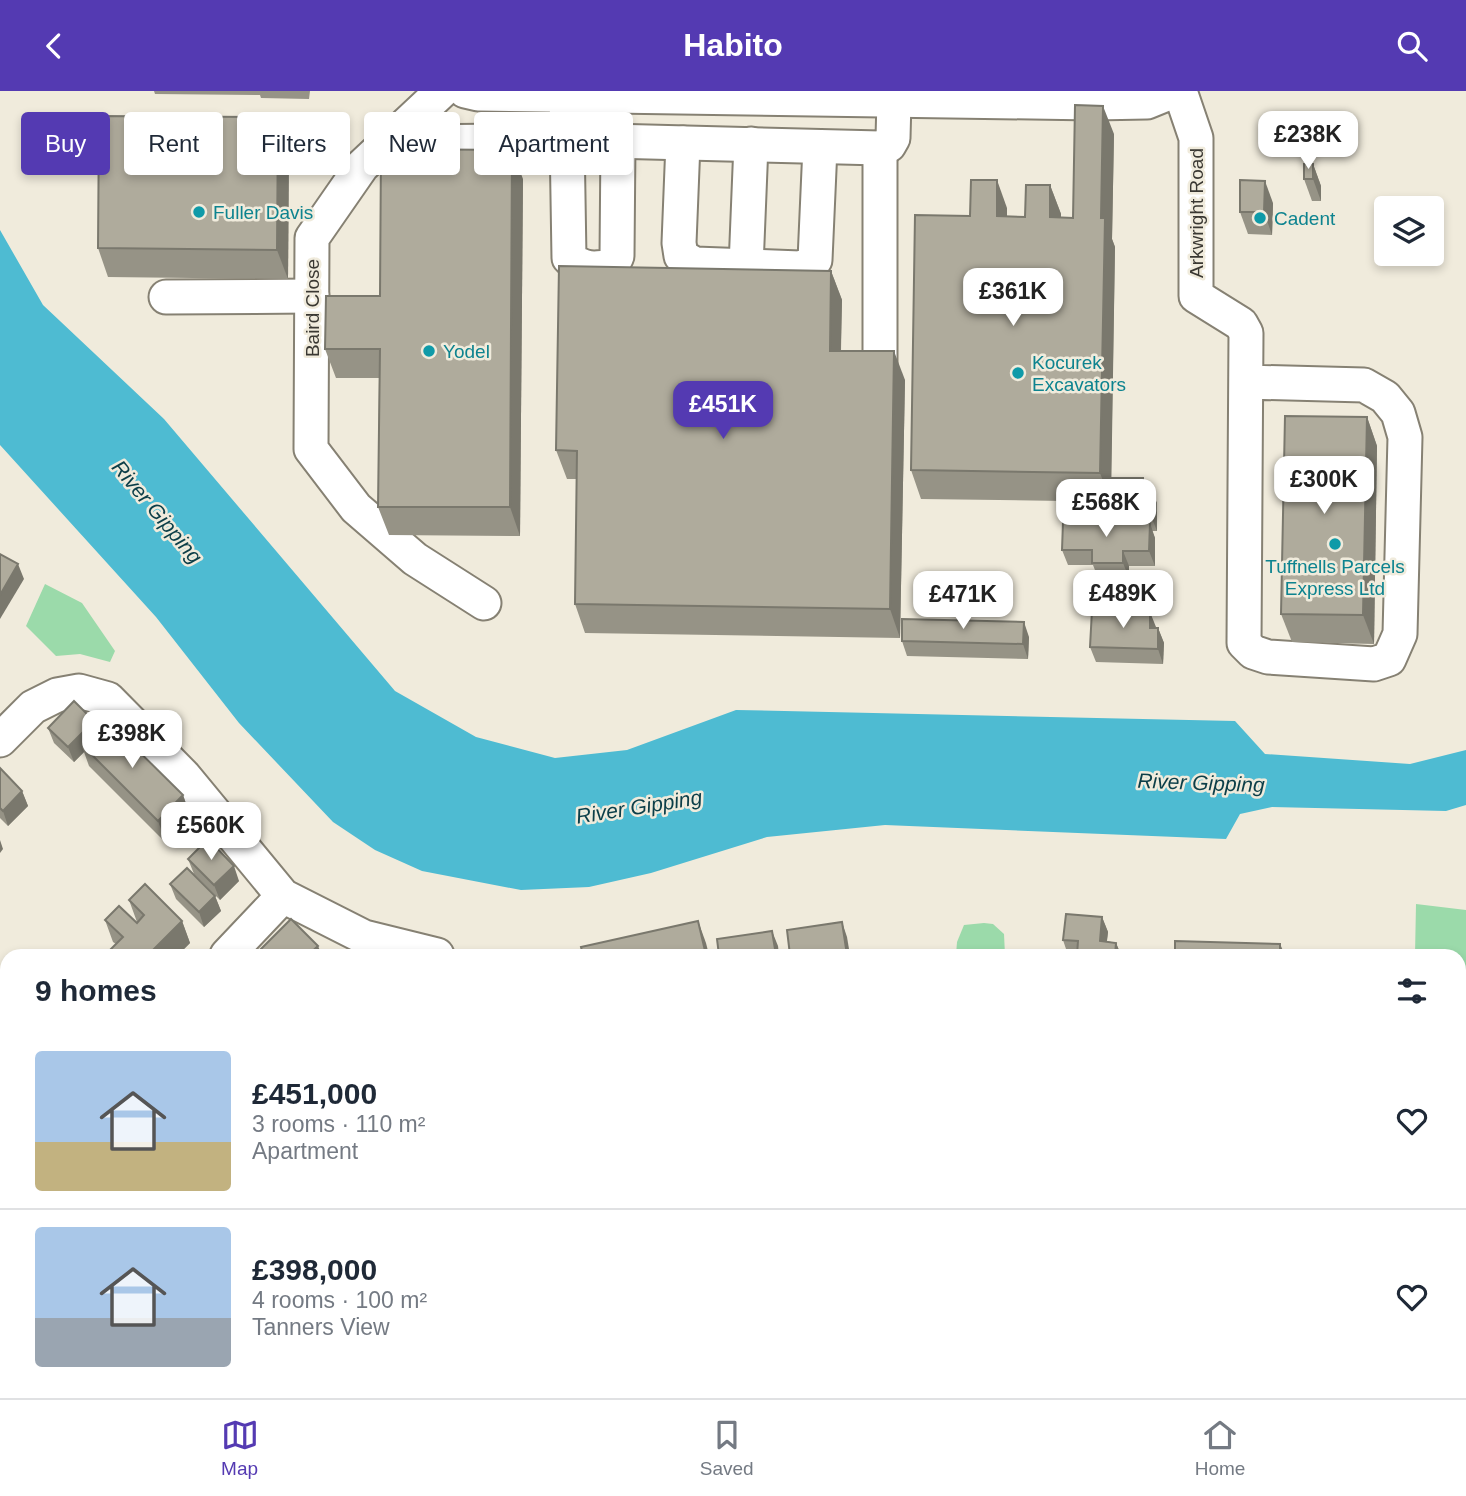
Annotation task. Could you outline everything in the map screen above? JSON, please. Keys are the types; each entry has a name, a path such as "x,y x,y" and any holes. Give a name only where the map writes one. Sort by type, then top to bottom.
{"street":[{"name":"Baird Close","path":"419,112 442,91"},
{"path":"465,91 566,95 731,94 894,100 1122,103 1147,102 1174,91"},
{"name":"Arkwright Road","path":"1180,91 1196,138 1196,296 1241,324 1246,333 1246,382"},
{"path":"566,95 566,112"},
{"path":"633,141 880,148 889,145 893,138 894,100"},
{"path":"683,143 679,243 681,256 695,264 746,267 800,268 814,260 817,253 820,146"},
{"path":"746,267 751,145"},
{"path":"880,148 880,366"},
{"name":"Baird Close","path":"364,164 312,238 311,449 356,508 415,559 484,603"},
{"path":"568,175 569,258 579,267 597,268 612,266 617,256 618,175"},
{"path":"166,297 312,296"},
{"path":"1246,382 1364,385 1385,397 1398,413 1405,436 1400,633 1389,659 1374,664 1268,657 1253,652 1244,643 1246,382"},
{"path":"0,740 33,708 57,695 79,691 108,699 184,776 283,896 364,937 413,949"},
{"path":"233,949 283,896"}],"green space":[{"path":"45,584 82,603 115,651 110,662 80,654 56,656 26,626"},
{"path":"1416,904 1466,910 1466,949 1415,949"},
{"path":"993,924 1004,934 1005,949 956,949 964,925"}],"water":[{"name":"River Gipping","path":"0,230 43,305 164,419 395,691 476,737 555,758 627,750 736,710 1235,721 1265,754 1410,764 1466,750 1466,805 1446,811 1272,807 1240,814 1226,839 885,825 767,837 651,873 589,887 521,890 422,871 375,850 333,822 239,723 156,617 0,445"}],"building":[{"name":"Kocurek Excavators","path":"1075,105 1103,106 1101,218 1105,218 1100,473 911,470 915,215 970,216 971,180 997,180 997,216 1025,217 1026,185 1050,185 1050,217 1073,218"},
{"path":"110,116 124,116 124,175 223,175 223,117 237,117 237,175 278,175 277,250 98,248 99,175 110,175"},
{"name":"Yodel","path":"460,150 474,150 474,175 512,175 510,507 378,507 380,349 325,349 326,296 380,296 381,175 460,175"},
{"path":"1304,164 1313,164 1313,179 1304,179"},
{"path":"1240,180 1265,181 1264,212 1240,212"},
{"path":"559,266 831,271 830,351 894,351 890,609 575,604 577,451 556,450"},
{"name":"Tuffnells Parcels Express Ltd","path":"1285,416 1367,417 1363,615 1281,614"},
{"path":"1111,478 1143,478 1143,488 1151,488 1151,516 1064,515 1064,487 1111,487"},
{"path":"1063,522 1150,523 1149,551 1123,551 1123,563 1092,563 1092,550 1062,550"},
{"path":"0,554 18,564 0,595"},
{"path":"1092,610 1150,612 1150,628 1158,628 1158,649 1090,647"},
{"path":"902,619 1024,622 1023,644 902,641"},
{"path":"74,701 94,721 68,747 48,728"},
{"path":"106,719 183,795 158,821 81,744"},
{"path":"0,768 22,791 3,811 0,808"},
{"path":"208,839 234,866 214,885 188,859"},
{"path":"187,868 215,896 199,912 170,884"},
{"path":"145,884 182,921 154,949 111,949 123,937 105,920 119,906 137,923 144,915 129,900"},
{"path":"1066,914 1102,917 1100,941 1116,943 1116,949 1077,949 1078,941 1063,940"},
{"path":"291,919 318,946 315,949 261,949"},
{"path":"698,921 705,949 582,949"},
{"path":"842,922 846,949 789,949 787,930"},
{"path":"772,931 775,949 718,949 717,939"},
{"path":"1175,941 1280,944 1280,949 1175,949"}],"place":[{"name":"Fuller Davis","path":"199,212"},
{"name":"Cadent","path":"1260,218"},
{"name":"Yodel","path":"429,351"},
{"name":"Kocurek Excavators","path":"1018,373"},
{"name":"Tuffnells Parcels Express Ltd","path":"1335,544"}]}
